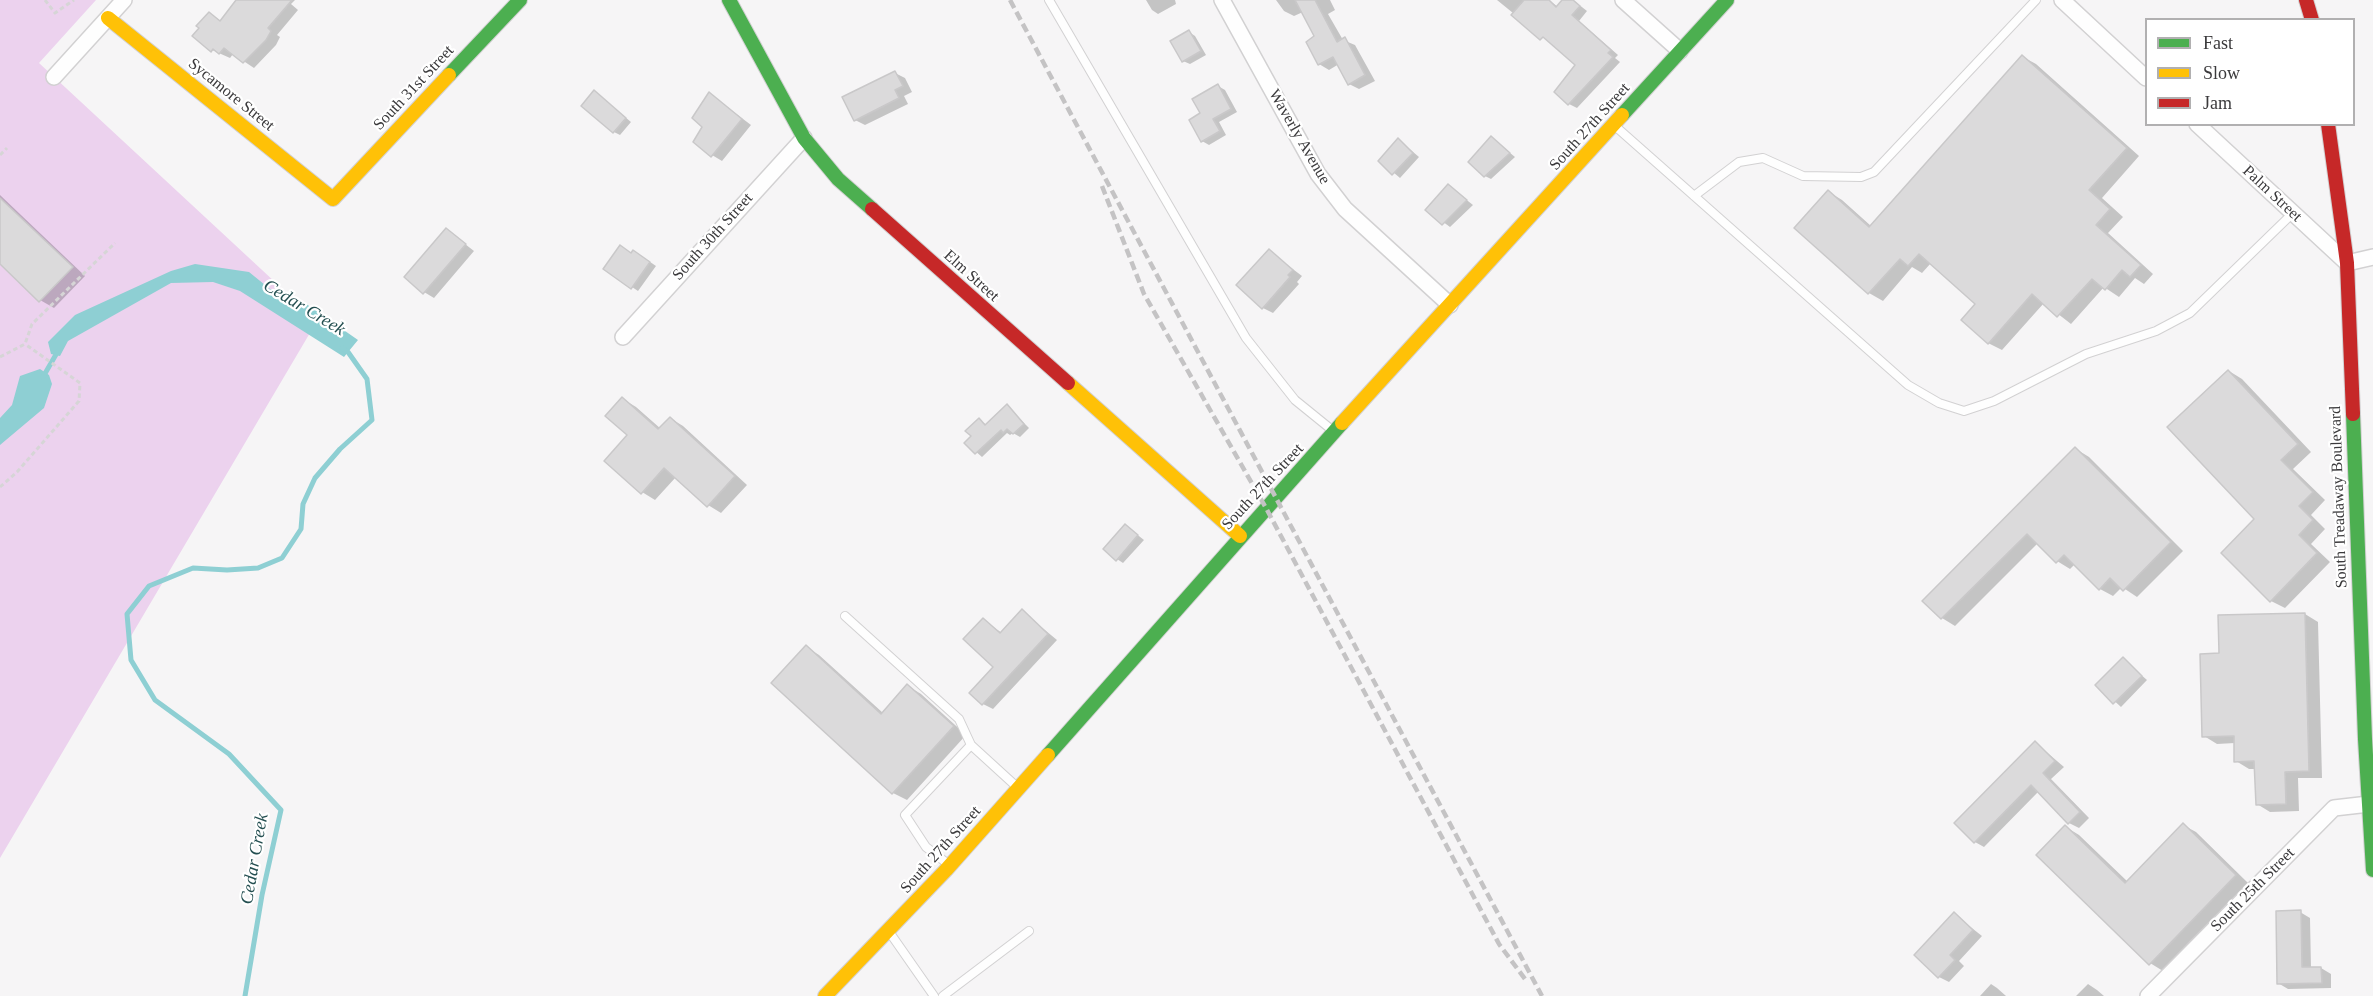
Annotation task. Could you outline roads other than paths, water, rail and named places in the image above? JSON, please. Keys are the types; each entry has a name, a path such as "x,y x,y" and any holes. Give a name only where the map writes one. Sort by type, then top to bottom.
{"main road":[{"name":"South 31st Street","path":"333,199 520,0"},
{"name":"Elm Street","path":"729,0 804,138 838,179 1240,536"},
{"name":"South 27th Street","path":"825,996 950,866 1240,536 1727,0"},
{"path":"2306,0 2311,18"},
{"name":"Sycamore Street","path":"108,18 333,199"},
{"name":"South Treadaway Boulevard","path":"2328,126 2347,263 2369,734 2369,804 2373,870"}],"street":[{"path":"54,77 124,0"},
{"name":"Waverly Avenue","path":"1222,0 1318,174 1345,209 1450,305"},
{"path":"1623,0 1680,51"},
{"path":"2062,0 2145,77"},
{"name":"Palm Street","path":"2199,126 2347,263"},
{"name":"South 30th Street","path":"623,337 804,138"},
{"path":"2347,263 2373,257"},
{"name":"South 25th Street","path":"2148,996 2334,808 2369,804"}],"lane":[{"path":"1049,0 1246,338 1295,400 1335,433"},
{"path":"1694,196 1738,162 1763,158 1803,176 1861,177 1874,172 2036,0"},
{"path":"1614,125 1908,385 1939,404 1964,411 1994,401 2085,354 2156,331 2190,313 2293,213"},
{"path":"845,616 960,719 971,745 1018,788"},
{"path":"950,866 926,847 904,815 971,745"},
{"path":"888,930 934,996"},
{"path":"943,996 1029,931"}],"water":[{"path":"195,264 249,272 270,289 302,301 358,340 344,357 240,291 213,282 171,283 68,341 60,356 51,354 48,342 75,315 171,271"},
{"path":"40,369 49,375 52,384 44,408 0,445 0,418 12,405 20,376"}],"waterway":[{"name":"Cedar Creek","path":"245,996 262,895 281,810 229,754 155,700 131,660 127,614 149,586 193,568 227,570 258,568 282,558 301,529 303,504 315,478 340,449 372,420 367,379 348,352 342,348"},
{"name":"Cedar Creek","path":"43,377 58,351"}],"railway":[{"path":"1010,0 1542,996"},
{"path":"1102,186 1144,294 1266,508 1499,944 1525,979"}]}
